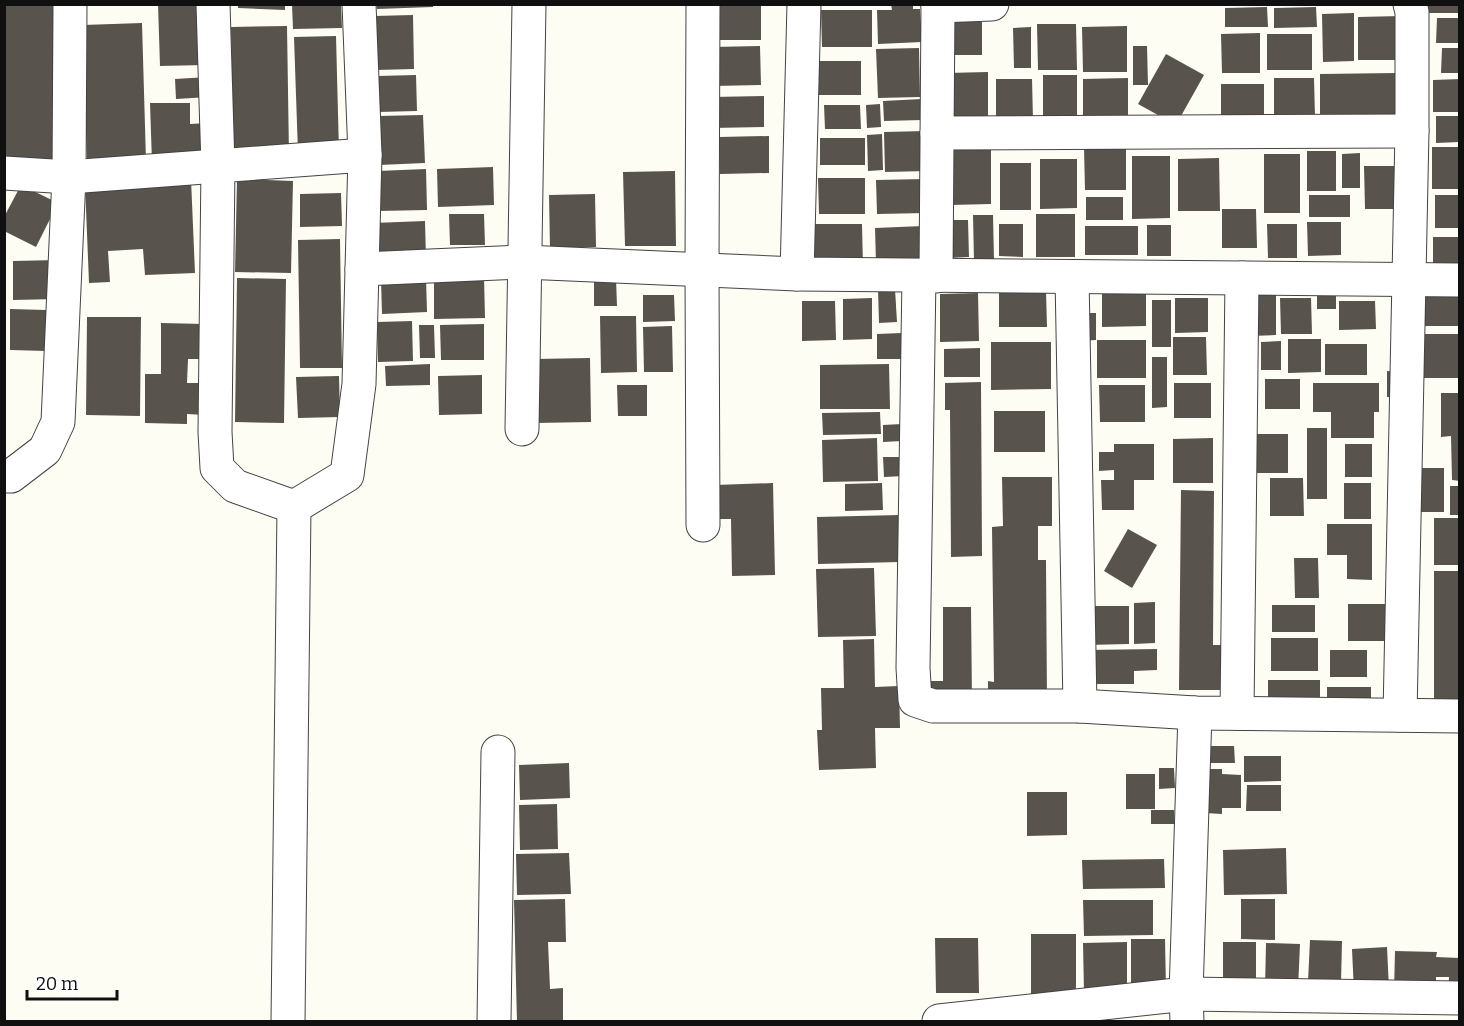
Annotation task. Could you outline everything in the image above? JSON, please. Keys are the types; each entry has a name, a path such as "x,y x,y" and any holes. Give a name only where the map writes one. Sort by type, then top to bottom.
{"street":[{"path":"4,476 11,476 45,450 58,422 69,177 70,4"},
{"path":"213,4 218,166 214,432 217,468 235,486 294,507"},
{"path":"294,507 347,475 359,384 365,155 359,4"},
{"path":"522,429 529,4"},
{"path":"703,4 703,525"},
{"path":"797,274 804,4"},
{"path":"992,4 938,5 937,133 928,276 912,668 915,700 933,706 1080,706 1195,713 1460,716"},
{"path":"1400,715 1412,130 1412,12 1410,4"},
{"path":"937,133 1412,130"},
{"path":"4,173 69,177 365,155"},
{"path":"362,269 524,262 797,274 1460,280"},
{"path":"1072,277 1080,706"},
{"path":"1237,713 1242,278"},
{"path":"288,1022 294,507"},
{"path":"1186,1007 1195,713"},
{"path":"494,1022 498,752"},
{"path":"939,1021 1186,1007 1460,998"}],"building":[{"path":"5,4 57,4 55,166 5,166"},
{"path":"158,4 204,4 205,65 160,66"},
{"path":"238,4 285,4 285,10 238,8"},
{"path":"292,4 341,4 342,28 293,29"},
{"path":"376,4 433,4 433,7 377,9"},
{"path":"714,4 761,4 761,40 715,40"},
{"path":"891,4 913,4 913,9 920,9 922,42 878,44 877,10 892,10"},
{"path":"1423,4 1460,4 1460,13 1423,13"},
{"path":"1267,7 1268,27 1225,27 1225,8"},
{"path":"1316,7 1317,27 1274,28 1274,8"},
{"path":"821,10 872,10 872,47 822,47"},
{"path":"1354,13 1354,61 1323,62 1322,14"},
{"path":"413,15 414,69 376,70 374,16"},
{"path":"1401,16 1401,60 1358,60 1358,17"},
{"path":"1437,18 1460,18 1460,43 1436,43"},
{"path":"950,22 982,22 982,55 950,55"},
{"path":"142,23 146,161 87,163 83,25"},
{"path":"1037,24 1076,24 1077,70 1038,70"},
{"path":"287,26 289,156 233,156 231,27"},
{"path":"1127,26 1127,72 1083,72 1082,27"},
{"path":"1031,27 1031,68 1014,68 1013,28"},
{"path":"1260,33 1260,73 1222,73 1221,34"},
{"path":"1267,34 1312,34 1312,70 1267,70"},
{"path":"336,36 339,152 298,153 294,37"},
{"path":"760,46 761,85 713,86 712,47"},
{"path":"1133,46 1147,46 1148,85 1133,85"},
{"path":"919,48 920,97 878,98 876,49"},
{"path":"1442,48 1460,48 1460,73 1441,73"},
{"path":"1166,54 1204,75 1176,125 1138,104"},
{"path":"815,61 861,61 861,95 816,95"},
{"path":"988,72 988,122 947,122 946,73"},
{"path":"1396,73 1396,118 1320,119 1320,74"},
{"path":"416,75 417,111 378,112 377,76"},
{"path":"1043,75 1077,75 1077,121 1043,122"},
{"path":"208,77 209,97 176,99 175,79"},
{"path":"1128,78 1128,126 1083,126 1083,79"},
{"path":"1274,78 1314,78 1315,117 1274,117"},
{"path":"996,79 1032,79 1033,120 996,120"},
{"path":"1460,79 1460,112 1433,112 1433,80"},
{"path":"1221,84 1264,84 1264,120 1221,120"},
{"path":"764,96 764,127 712,128 712,97"},
{"path":"922,99 922,120 884,121 883,101"},
{"path":"150,103 190,103 190,124 207,123 208,161 152,163"},
{"path":"880,104 881,127 867,128 866,105"},
{"path":"824,105 860,105 861,129 825,129"},
{"path":"423,115 425,163 379,165 378,116"},
{"path":"1436,116 1460,116 1460,142 1436,143"},
{"path":"926,131 927,171 885,172 884,132"},
{"path":"882,134 883,170 868,171 867,135"},
{"path":"769,136 769,173 720,174 719,137"},
{"path":"820,138 865,138 865,165 820,165"},
{"path":"1084,147 1126,147 1126,190 1085,190"},
{"path":"1432,147 1460,147 1460,189 1432,189"},
{"path":"991,149 991,204 949,205 949,150"},
{"path":"1307,151 1336,151 1336,191 1307,191"},
{"path":"1360,153 1360,188 1342,188 1342,154"},
{"path":"1264,154 1300,154 1300,213 1264,213"},
{"path":"1132,156 1170,156 1170,218 1132,219"},
{"path":"1219,158 1220,211 1178,211 1178,159"},
{"path":"1040,159 1077,159 1077,208 1040,209"},
{"path":"1000,163 1031,163 1031,210 1000,210"},
{"path":"1364,166 1397,166 1397,209 1365,209"},
{"path":"493,167 494,205 438,207 437,169"},
{"path":"426,169 427,210 378,211 377,171"},
{"path":"675,171 676,246 625,246 623,172"},
{"path":"818,178 865,178 865,214 819,214"},
{"path":"191,179 195,273 145,275 143,249 108,251 110,282 89,283 85,184"},
{"path":"237,179 293,181 291,273 235,272"},
{"path":"926,179 927,213 877,214 876,180"},
{"path":"21,185 58,203 36,247 4,231 4,217"},
{"path":"341,193 342,226 300,227 300,194"},
{"path":"595,194 596,247 550,248 549,195"},
{"path":"1309,195 1350,195 1350,217 1309,217"},
{"path":"1435,195 1460,195 1460,228 1435,228"},
{"path":"1086,197 1123,197 1123,220 1086,220"},
{"path":"1222,209 1256,209 1257,248 1222,248"},
{"path":"449,214 484,214 485,245 450,245"},
{"path":"1036,214 1075,214 1075,257 1036,257"},
{"path":"973,215 993,215 994,260 974,260"},
{"path":"947,220 968,220 969,257 948,258"},
{"path":"425,221 426,259 375,261 373,223"},
{"path":"1307,222 1341,222 1341,255 1308,256"},
{"path":"814,224 862,224 863,267 814,268"},
{"path":"999,224 1023,224 1023,257 999,256"},
{"path":"1267,224 1297,224 1297,258 1268,258"},
{"path":"1147,225 1171,225 1171,256 1147,256"},
{"path":"923,226 924,261 876,263 875,228"},
{"path":"1085,226 1138,226 1138,255 1085,255"},
{"path":"1433,237 1460,237 1460,271 1433,271"},
{"path":"340,239 342,368 300,368 298,240"},
{"path":"58,260 57,299 13,300 13,261"},
{"path":"484,277 485,318 434,319 434,278"},
{"path":"237,278 286,279 284,423 235,422"},
{"path":"426,278 427,312 382,314 381,280"},
{"path":"594,279 616,279 617,306 594,306"},
{"path":"1317,288 1336,288 1336,309 1317,309"},
{"path":"878,289 895,289 897,322 879,323"},
{"path":"1102,289 1146,289 1146,326 1102,327"},
{"path":"1419,290 1460,290 1460,326 1419,326"},
{"path":"999,291 1046,291 1047,327 999,327"},
{"path":"978,293 979,341 940,342 940,294"},
{"path":"1250,294 1276,294 1276,335 1250,336"},
{"path":"643,295 674,295 675,321 643,322"},
{"path":"872,298 872,339 843,340 843,299"},
{"path":"1175,298 1208,298 1208,332 1175,333"},
{"path":"1280,298 1311,298 1312,334 1281,334"},
{"path":"1152,300 1171,300 1171,347 1152,347"},
{"path":"802,301 835,301 836,340 802,341"},
{"path":"1339,301 1375,301 1376,329 1339,330"},
{"path":"10,309 46,310 46,351 10,350"},
{"path":"1077,313 1096,313 1096,340 1077,341"},
{"path":"600,316 636,316 637,372 601,373"},
{"path":"87,317 141,317 140,416 86,415"},
{"path":"412,321 413,361 378,362 377,322"},
{"path":"161,323 204,324 203,359 188,359 187,383 206,383 205,415 187,414 187,424 145,423 145,374 161,374"},
{"path":"484,324 484,360 441,360 440,325"},
{"path":"419,325 434,325 435,358 420,358"},
{"path":"672,326 673,372 644,372 643,327"},
{"path":"902,333 902,359 877,359 877,334"},
{"path":"1423,334 1460,334 1460,378 1423,378"},
{"path":"1173,337 1206,337 1207,375 1173,375"},
{"path":"1288,339 1321,339 1321,372 1288,373"},
{"path":"1097,340 1146,340 1146,378 1097,378"},
{"path":"1281,341 1281,370 1261,370 1261,342"},
{"path":"991,342 1051,342 1051,389 991,390"},
{"path":"1325,344 1367,344 1367,375 1325,375"},
{"path":"980,348 980,377 944,377 944,349"},
{"path":"1152,357 1167,357 1167,407 1152,408"},
{"path":"590,358 591,422 535,423 534,359"},
{"path":"430,364 430,385 386,386 385,366"},
{"path":"889,364 890,409 820,409 820,365"},
{"path":"1387,371 1402,372 1402,398 1387,397"},
{"path":"482,375 482,414 439,415 438,376"},
{"path":"339,376 340,417 298,418 296,377"},
{"path":"1265,379 1300,379 1300,409 1265,409"},
{"path":"981,382 982,556 951,557 950,410 945,410 945,383"},
{"path":"1174,383 1211,383 1211,418 1174,418"},
{"path":"1313,383 1379,383 1379,412 1374,412 1374,438 1331,438 1331,412 1313,412"},
{"path":"617,385 647,385 647,416 618,416"},
{"path":"1099,385 1145,385 1145,422 1100,422"},
{"path":"1441,393 1460,393 1460,481 1452,480 1451,436 1441,437"},
{"path":"994,411 1045,411 1045,452 994,452"},
{"path":"880,412 881,434 823,435 822,413"},
{"path":"902,424 902,441 883,442 883,425"},
{"path":"1307,428 1327,428 1327,499 1307,499"},
{"path":"1253,434 1288,434 1288,473 1253,473"},
{"path":"877,438 878,481 823,482 822,440"},
{"path":"1213,438 1213,483 1173,483 1173,439"},
{"path":"1114,444 1154,444 1154,480 1134,480 1134,510 1102,510 1101,480 1114,480 1114,470 1099,471 1099,452 1114,452"},
{"path":"1345,444 1372,444 1372,477 1345,477"},
{"path":"883,457 903,457 904,476 884,477"},
{"path":"1418,468 1444,468 1444,512 1418,512"},
{"path":"1002,477 1052,477 1052,526 1038,526 1038,560 1046,560 1047,704 988,704 988,681 994,682 992,527 1003,526"},
{"path":"1270,478 1303,478 1304,516 1270,516"},
{"path":"773,483 775,575 732,576 731,519 716,519 715,485"},
{"path":"882,483 883,510 845,511 845,484"},
{"path":"1344,483 1371,483 1371,519 1344,519"},
{"path":"1450,486 1460,486 1460,515 1450,515"},
{"path":"1181,490 1214,491 1213,645 1223,645 1222,690 1179,690"},
{"path":"899,515 900,562 818,564 817,517"},
{"path":"1434,518 1460,518 1460,565 1434,565"},
{"path":"1327,524 1372,524 1372,580 1347,579 1347,555 1327,555"},
{"path":"1128,529 1157,545 1132,588 1104,571"},
{"path":"1294,558 1318,558 1319,598 1295,598"},
{"path":"874,568 876,636 818,637 816,569"},
{"path":"1434,571 1460,571 1460,711 1434,711"},
{"path":"1155,602 1155,643 1134,644 1134,603"},
{"path":"1348,604 1391,604 1391,641 1348,641"},
{"path":"1272,605 1315,605 1315,632 1272,632"},
{"path":"1085,606 1129,606 1129,644 1086,645"},
{"path":"943,607 971,607 972,701 930,702 929,681 943,681"},
{"path":"1271,638 1318,638 1318,671 1271,671"},
{"path":"874,639 875,687 899,686 900,728 875,728 876,768 819,770 817,730 822,730 821,688 844,688 843,640"},
{"path":"1157,649 1157,670 1134,671 1134,684 1085,684 1085,650"},
{"path":"1330,650 1367,650 1367,677 1330,677"},
{"path":"1268,680 1320,680 1320,706 1268,706"},
{"path":"1327,687 1371,687 1371,712 1327,712"},
{"path":"1202,746 1234,746 1235,763 1202,763"},
{"path":"1244,756 1281,756 1281,781 1244,782"},
{"path":"569,763 570,798 520,800 519,765"},
{"path":"1159,768 1174,768 1175,788 1159,789"},
{"path":"1205,769 1222,769 1222,774 1241,775 1241,808 1222,808 1222,814 1205,813"},
{"path":"1126,774 1155,774 1155,809 1126,809"},
{"path":"1247,785 1281,785 1281,811 1246,811"},
{"path":"1027,792 1067,792 1067,835 1027,836"},
{"path":"557,804 558,849 520,850 519,805"},
{"path":"1151,810 1174,810 1174,824 1151,824"},
{"path":"1286,848 1287,894 1224,895 1223,850"},
{"path":"569,853 571,894 517,895 516,854"},
{"path":"1164,859 1165,888 1083,889 1082,860"},
{"path":"565,899 566,942 548,942 550,989 563,988 563,1022 517,1022 514,900"},
{"path":"1241,899 1275,899 1275,940 1241,939"},
{"path":"1083,900 1153,900 1153,935 1084,936"},
{"path":"1031,934 1076,934 1076,999 1031,1000"},
{"path":"935,938 978,938 979,993 936,993"},
{"path":"1131,939 1165,939 1166,990 1131,990"},
{"path":"1310,940 1342,941 1341,983 1308,982"},
{"path":"1127,942 1127,993 1084,993 1083,943"},
{"path":"1223,942 1256,942 1256,989 1223,988"},
{"path":"1266,943 1300,944 1298,989 1265,989"},
{"path":"1387,947 1389,990 1354,992 1352,949"},
{"path":"1395,951 1437,952 1436,957 1460,958 1460,994 1448,993 1449,977 1436,977 1436,993 1394,992"}]}
